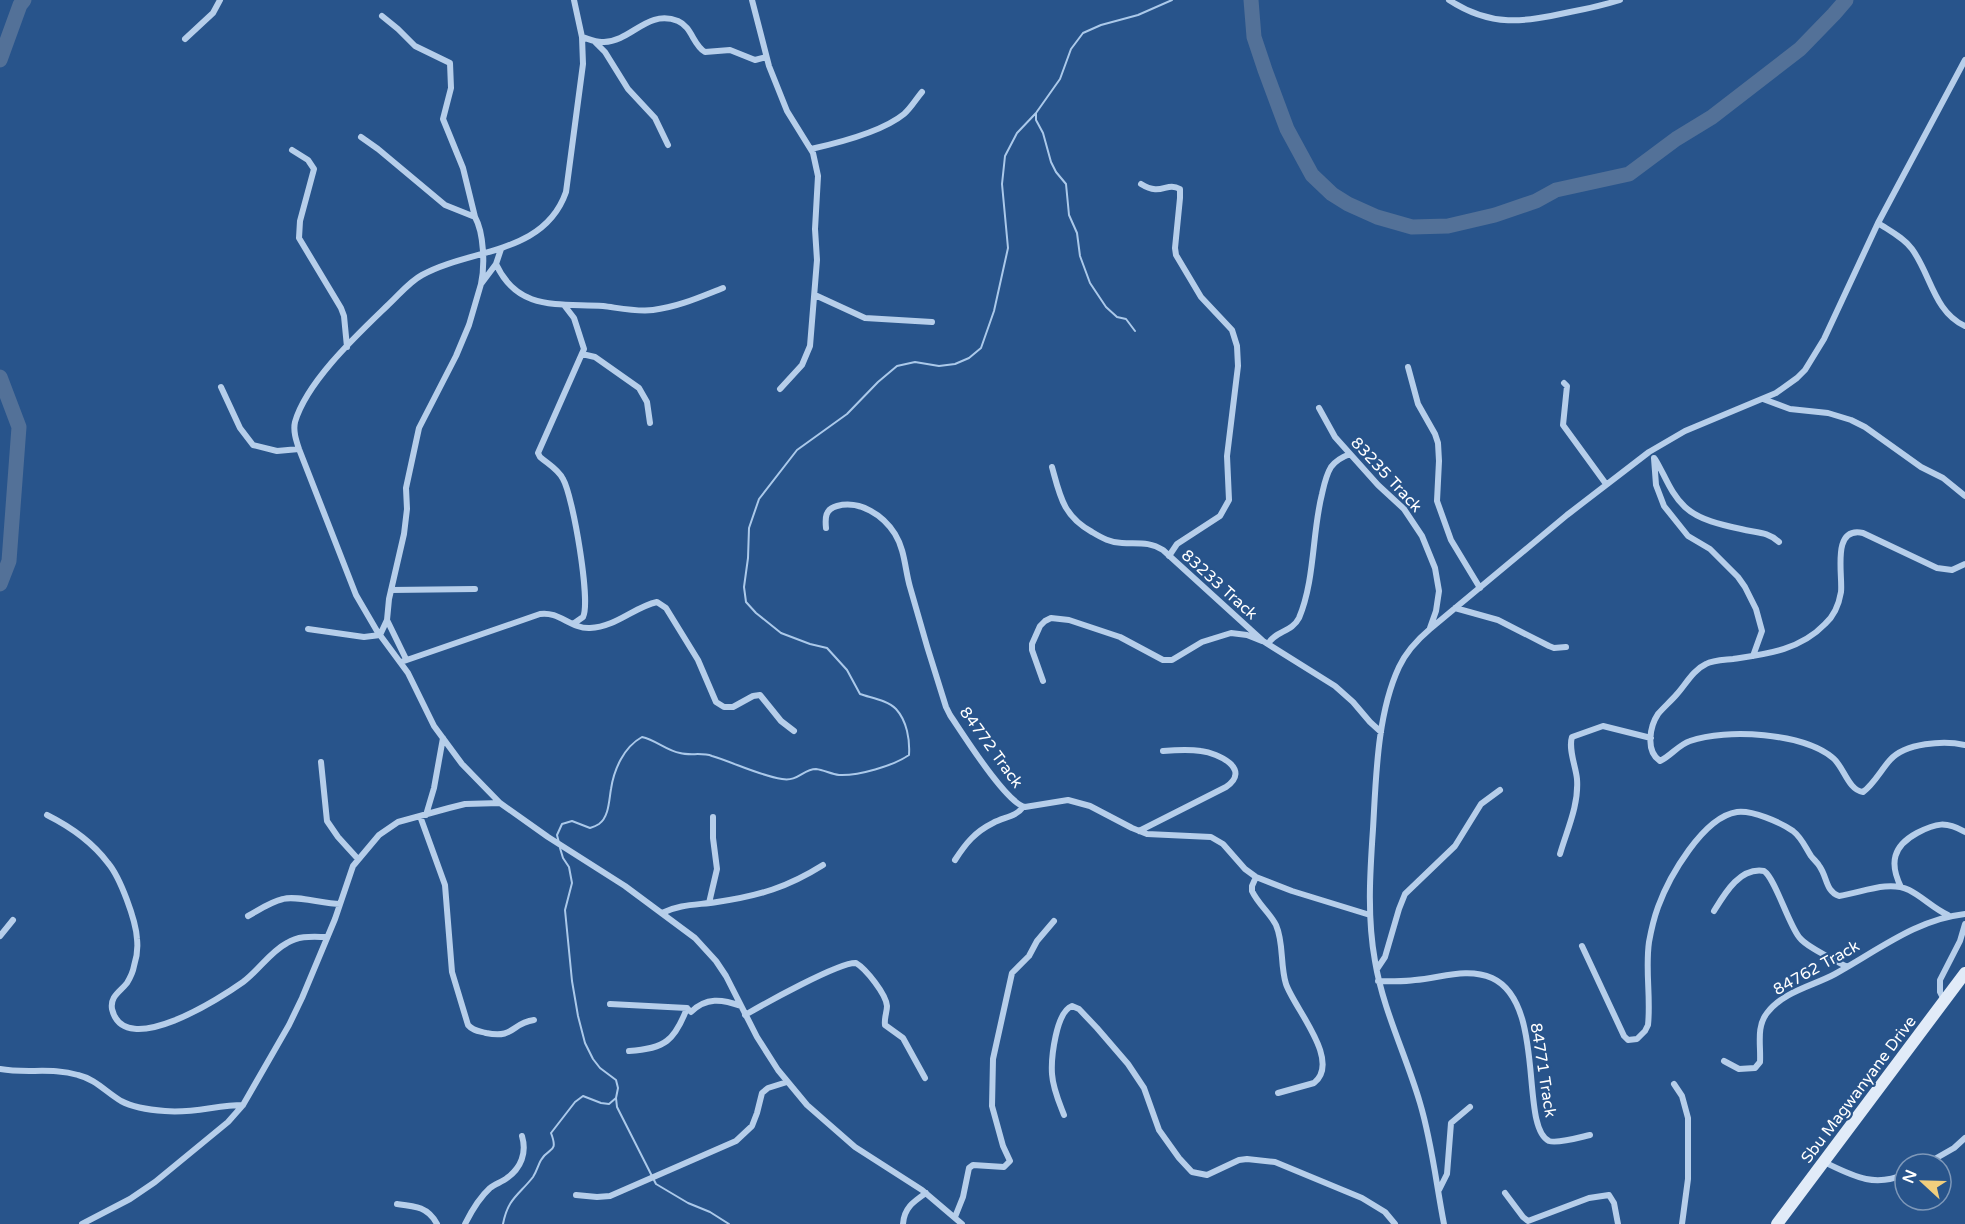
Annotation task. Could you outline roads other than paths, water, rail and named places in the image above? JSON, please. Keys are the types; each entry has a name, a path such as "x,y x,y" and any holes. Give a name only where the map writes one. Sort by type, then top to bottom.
{"main road":[{"name":"Sbu Magwanyane Drive","path":"1777,1224 1965,973"}],"street":[{"path":"186,39 213,13 220,0"},
{"path":"404,660 380,635 356,595 299,448 294,426 300,411 326,370 412,282 421,275 448,264 501,249 522,240 548,223 561,205 566,192 583,64 582,36 574,0"},
{"path":"752,0 766,57 787,111 811,149 818,176 815,216 817,260 811,338 807,355 798,371 780,389"},
{"path":"1449,0 1481,16 1506,21 1545,17 1620,0"},
{"path":"1588,0 1591,8"},
{"path":"380,635 387,620 391,590 404,534 407,509 406,488 416,438 425,414 463,340 484,269 480,228 475,217 463,168 442,119 451,88 451,65 448,61 415,46 382,16"},
{"path":"595,42 621,39 647,22 673,20 687,27 702,51 730,50 755,60 766,57"},
{"path":"582,36 595,42 605,52 628,89 655,118 668,146"},
{"path":"1444,1224 1433,1152 1421,1106 1378,981 1372,944 1370,915 1373,818 1381,732 1389,694 1398,668 1412,646 1430,629 1606,484 1685,431 1776,393 1797,378 1813,360 1878,223 1965,60"},
{"path":"811,149 840,143 888,124 908,110 922,92"},
{"path":"361,137 445,205 475,217"},
{"path":"292,150 308,160 314,169 300,221 298,238 341,308 347,347"},
{"path":"1141,184 1151,190 1171,186 1180,189 1176,255 1202,297 1232,330 1238,358 1227,456 1230,500 1220,516 1177,543 1169,556"},
{"path":"1878,223 1907,243 1920,262 1936,298 1953,319 1965,326"},
{"path":"481,284 496,264 501,249"},
{"path":"496,264 507,284 522,295 543,302 564,305 654,310 681,305 723,288"},
{"path":"815,295 866,318 932,322"},
{"path":"564,305 577,323 584,345 538,453 558,471 566,483 577,526 586,602 584,617 573,624"},
{"path":"582,354 595,357 639,388 647,402 650,423"},
{"path":"1408,367 1409,378 1418,404 1437,438 1439,461 1437,501 1451,540 1480,588"},
{"path":"1564,383 1567,386 1563,425 1606,484"},
{"path":"221,387 240,428 253,445 277,451 299,448"},
{"path":"1763,399 1790,409 1828,413 1851,420 1921,467 1943,478 1965,496"},
{"name":"83235 Track","path":"1319,408 1335,437 1378,485 1404,509 1422,536 1435,568 1439,591 1430,629"},
{"path":"1043,681 1032,644 1040,626 1051,618 1069,620 1120,637 1163,660 1172,660 1202,642 1231,633 1247,635 1266,642 1293,627 1306,598 1317,513 1325,479 1336,461 1350,454"},
{"path":"1652,455 1673,494 1693,513 1701,518 1742,530 1767,533 1779,542"},
{"path":"1652,455 1656,485 1664,506 1688,536 1710,549 1745,587 1756,609 1762,631 1753,656"},
{"name":"83233 Track","path":"1052,467 1064,506 1084,528 1117,543 1153,544 1266,642 1335,686 1381,732"},
{"name":"84772 Track","path":"826,528 825,517 828,511 840,505 865,508 878,514 895,534 901,546 924,637 950,715 1016,803 1023,807 1068,800 1090,806 1139,831 1157,836 1211,837 1223,844 1245,869 1256,877 1292,891 1370,915"},
{"path":"1965,564 1952,570 1937,568 1863,533 1852,533 1846,537 1842,547 1841,591 1835,612 1828,622 1809,638 1785,650 1710,662 1701,667 1658,714 1652,726 1651,738 1654,756 1660,760 1678,746 1701,738 1760,735 1798,741 1813,746 1834,759 1855,790 1863,792 1900,750 1950,743 1965,745"},
{"path":"391,590 475,589"},
{"path":"404,660 493,632 540,614 555,615 584,628 601,627 654,602 666,608 698,660 717,702 724,707 733,707 753,696 760,695 781,721 794,731"},
{"path":"1455,608 1498,620 1554,648 1566,647"},
{"path":"387,620 424,708 443,738 476,780 500,803 662,913 705,947 726,976 766,1053 787,1082 820,1118 845,1139 926,1193 963,1224"},
{"path":"308,629 364,637 380,635"},
{"path":"1560,854 1576,798 1576,773 1570,745 1572,737 1603,726 1651,738"},
{"path":"443,738 434,788 423,816 445,885 452,972 468,1026 477,1031 502,1035 525,1022 534,1020"},
{"path":"1139,831 1226,787 1232,783 1236,774 1231,764 1211,753 1162,751"},
{"path":"321,762 327,821 358,859"},
{"path":"1376,970 1385,957 1398,909 1405,894 1455,846 1481,804 1500,790"},
{"path":"82,1224 130,1199 160,1178 228,1122 243,1105 289,1025 327,937 353,866 387,828 398,822 465,804 500,803"},
{"path":"955,860 975,833 993,822 1018,813 1023,807"},
{"path":"1582,946 1624,1036 1628,1040 1637,1039 1646,1031 1648,1025 1649,945 1662,896 1676,869 1702,835 1721,818 1736,812 1752,813 1794,832 1820,867 1829,889 1835,895 1892,886 1901,887 1948,915"},
{"path":"47,815 68,826 108,862 116,875 132,915 136,931 137,955 131,976 113,997 112,1003 114,1015 123,1024 137,1029 167,1024 202,1008 243,982 288,942 302,937 327,937"},
{"path":"710,903 717,869 713,817"},
{"path":"1901,887 1894,870 1895,856 1902,843 1939,824 1954,826 1965,832"},
{"path":"662,913 681,906 772,891 823,865"},
{"path":"1714,910 1731,885 1754,871 1764,871 1772,880 1782,906 1801,940 1847,967"},
{"path":"1256,877 1252,891 1278,931 1282,969 1289,993 1317,1041 1322,1056 1322,1069 1317,1081 1278,1093"},
{"path":"248,916 283,898 340,904"},
{"name":"84762 Track","path":"1724,1061 1739,1069 1755,1068 1760,1062 1761,1028 1767,1013 1788,996 1923,925 1948,915 1965,914"},
{"path":"0,936 13,920"},
{"path":"955,1217 963,1197 969,1168 973,1165 1004,1167 1010,1161 1003,1146 991,1101 993,1059 1012,973 1029,956 1037,941 1054,921"},
{"path":"1944,1001 1940,992 1940,980 1960,942 1965,924"},
{"path":"745,1015 789,991 843,966 856,963 866,970 885,998 887,1008 885,1025 903,1038 925,1078"},
{"name":"84771 Track","path":"1378,981 1414,981 1463,973 1485,975 1500,982 1511,993 1520,1012 1531,1066 1535,1114 1542,1134 1549,1140 1557,1142 1590,1135"},
{"path":"610,1004 687,1008 691,1012 699,1004 711,1000 741,1006"},
{"path":"1064,1115 1055,1092 1052,1068 1060,1021 1065,1010 1072,1006 1097,1028 1128,1064 1143,1088 1159,1130 1192,1172 1207,1175 1239,1160 1247,1159 1275,1162 1370,1202 1385,1212 1395,1224"},
{"path":"629,1051 653,1048 666,1042 680,1028 687,1008"},
{"path":"0,1069 26,1072 59,1071 75,1074 93,1081 120,1100 149,1109 178,1112 243,1105"},
{"path":"576,1195 610,1196 736,1141 752,1126 762,1093 768,1088 787,1082"},
{"path":"1674,1084 1682,1096 1688,1118 1688,1179 1682,1224"},
{"path":"1439,1190 1447,1174 1451,1123 1470,1107"},
{"path":"465,1224 488,1190 506,1179 519,1166 525,1152 522,1136"},
{"path":"1947,1152 1965,1138"},
{"path":"1824,1161 1851,1175 1876,1181 1893,1179"},
{"path":"903,1224 903,1217 908,1207 926,1193"},
{"path":"1505,1193 1523,1218 1528,1221 1589,1198 1609,1195 1614,1203 1618,1224"},
{"path":"397,1204 425,1210 437,1224"}],"waterway":[{"path":"0,60 20,5 24,0"},
{"path":"559,843 557,835 562,824 572,821 590,828 602,821 608,808 617,766 630,747 642,737 675,752 708,755 782,779 792,779 816,769 839,775 865,772 894,763 909,755 907,731 896,709 884,701 860,694 847,670 827,648 781,633 746,602 744,587 749,528 759,499 797,450 847,414 897,366 915,362 939,366 955,364 969,358 981,348 994,311 1008,248 1002,184 1005,156 1017,133 1036,113 1060,79 1071,49 1083,33 1101,25 1138,15 1172,0"},
{"path":"1251,0 1254,37 1265,70 1287,129 1312,175 1332,194 1348,204 1377,217 1412,227 1448,226 1495,215 1536,201 1556,190 1629,174 1676,139 1712,117 1800,49 1846,0"},
{"path":"1036,113 1036,120 1043,133 1051,162 1066,184 1069,215 1077,233 1080,256 1090,283 1106,307 1117,317 1126,319 1135,331"},
{"path":"0,377 19,427 9,561 0,584"},
{"path":"560,848 569,867 572,883 565,910 572,981 585,1043 600,1068 616,1080 617,1107 656,1184 729,1224"},
{"path":"503,1224 511,1202 533,1177 544,1156 552,1150 554,1144 551,1133 575,1102 583,1096 609,1104 616,1098"}]}
